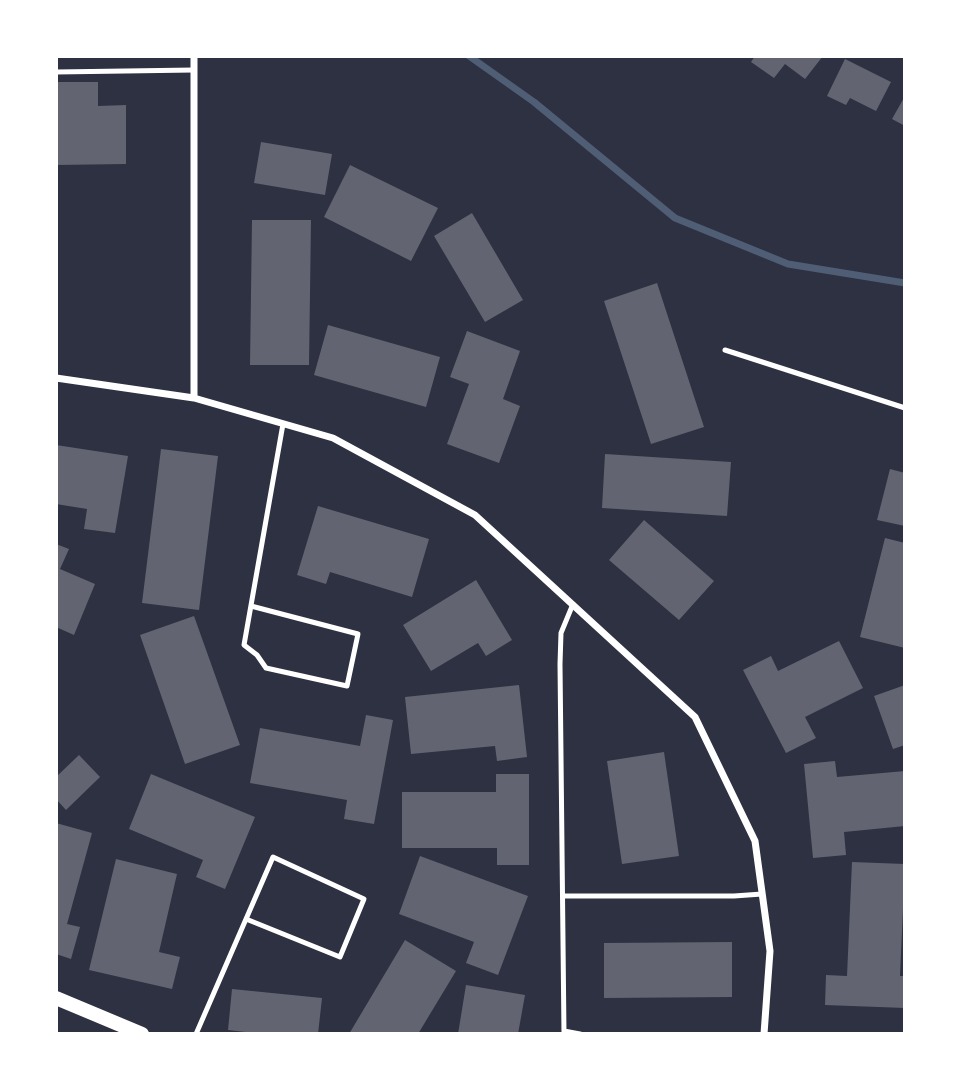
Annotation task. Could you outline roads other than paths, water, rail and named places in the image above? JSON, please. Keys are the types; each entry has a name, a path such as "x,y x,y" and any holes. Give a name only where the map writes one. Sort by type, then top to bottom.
{"main road":[{"path":"56,998 142,1034"}],"street":[{"path":"194,56 194,398"},
{"path":"56,379 194,398 333,438 475,515 573,604 695,717 755,841 771,951 764,1034"}],"lane":[{"path":"56,72 194,70"},
{"path":"725,350 905,408"},
{"path":"251,606 358,634 346,686 266,668 257,655 244,645 283,424"},
{"path":"573,604 561,633 564,1032 580,1034"},
{"path":"196,1034 246,919 273,857 364,899 340,957 246,919"},
{"path":"563,896 762,894"}],"waterway":[{"path":"469,56 534,102 675,218 788,264 905,283"}]}
